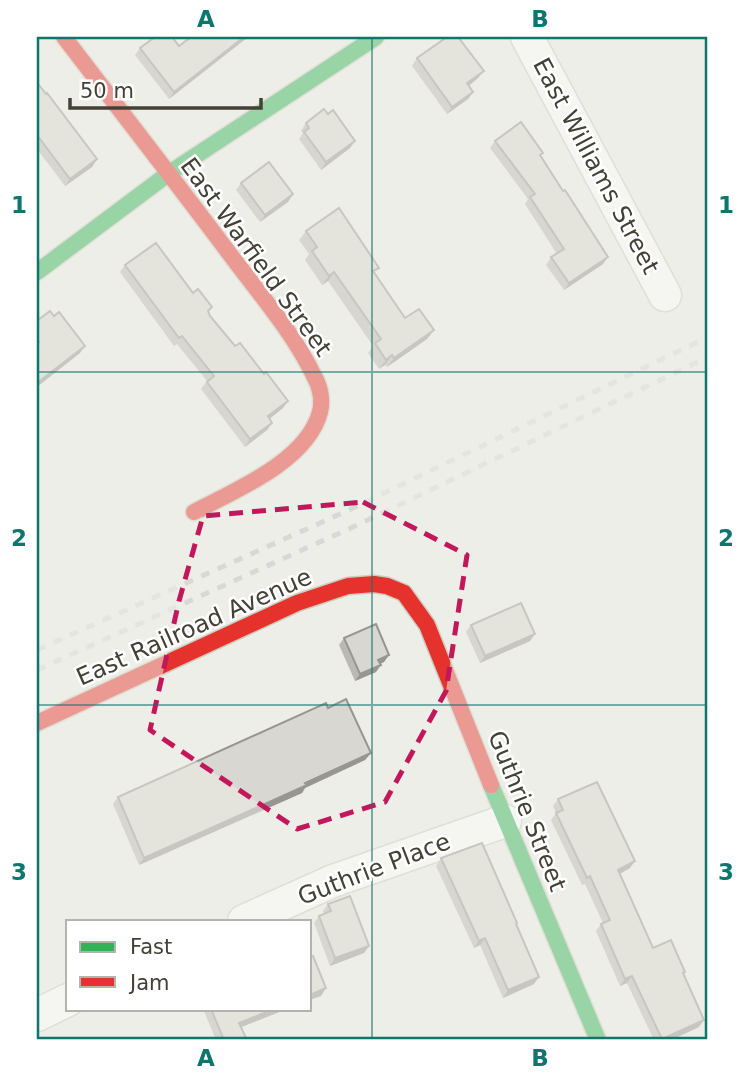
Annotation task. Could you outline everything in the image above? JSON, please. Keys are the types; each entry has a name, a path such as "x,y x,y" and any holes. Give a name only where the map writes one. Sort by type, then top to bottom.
{"street":[{"name":"East Warfield Street","path":"64,37 167,174 233,256 316,377 320,413 314,428 296,450 262,474 194,512"},
{"path":"37,272 167,174 376,37"},
{"name":"East Williams Street","path":"527,37 665,295"},
{"name":"East Railroad Avenue","path":"37,723 297,603 337,589 367,584 381,585 401,591 411,600"},
{"name":"Guthrie Street","path":"411,600 426,625 598,1040"},
{"name":"Guthrie Place","path":"246,920 333,881 505,821"},
{"path":"37,1015 66,1001"}],"highlighted area":[{"path":"363,502 467,555 446,691 385,802 297,829 150,730 179,601 203,516"}],"building":[{"path":"155,37 172,37 179,46 191,37 244,37 174,92 140,48"},
{"path":"447,37 458,37 484,71 467,83 473,92 452,107 417,58"},
{"path":"39,85 97,159 70,179 37,135"},
{"path":"324,109 328,114 333,110 355,141 326,162 304,132 309,128 306,123"},
{"path":"521,122 608,257 569,283 551,257 564,249 530,197 535,194 495,141"},
{"path":"269,162 293,194 265,215 241,183"},
{"path":"339,208 379,268 373,271 405,318 419,309 434,330 394,358 392,355 386,360 375,343 381,339 334,272 329,276 312,251 317,247 306,231"},
{"path":"156,243 193,293 198,289 212,307 208,311 210,316 235,346 240,343 288,401 268,416 272,423 250,439 207,382 214,376 182,336 179,338 125,265"},
{"path":"50,311 54,316 59,312 85,346 37,383 37,321"},
{"path":"521,603 535,634 485,656 471,625"},
{"path":"376,624 389,655 378,660 381,665 360,674 344,638"},
{"path":"346,699 371,753 305,783 307,785 144,858 118,797 326,703 328,708"},
{"path":"597,782 635,861 618,870 653,948 671,940 704,1020 662,1039 632,976 625,979 601,924 610,920 556,813 563,810 558,799"},
{"path":"482,843 539,977 508,990 485,938 479,941 441,858"},
{"path":"350,896 369,946 335,958 319,916 331,911 328,904"},
{"path":"312,956 326,988 312,994"},
{"path":"211,1010 272,1010 239,1023 247,1040 224,1040"}],"railway":[{"path":"37,650 349,510 708,337"},
{"path":"37,670 353,527 708,357"}],"traffic: fast":[{"path":"37,272 168,174 376,37"},
{"path":"491,785 598,1040"}],"traffic: jam":[{"path":"64,37 274,313 306,360 319,389 320,412 313,429 301,445 249,484 194,512"},
{"path":"37,723 297,603 348,586 374,584 404,593 427,625 491,785"}]}
